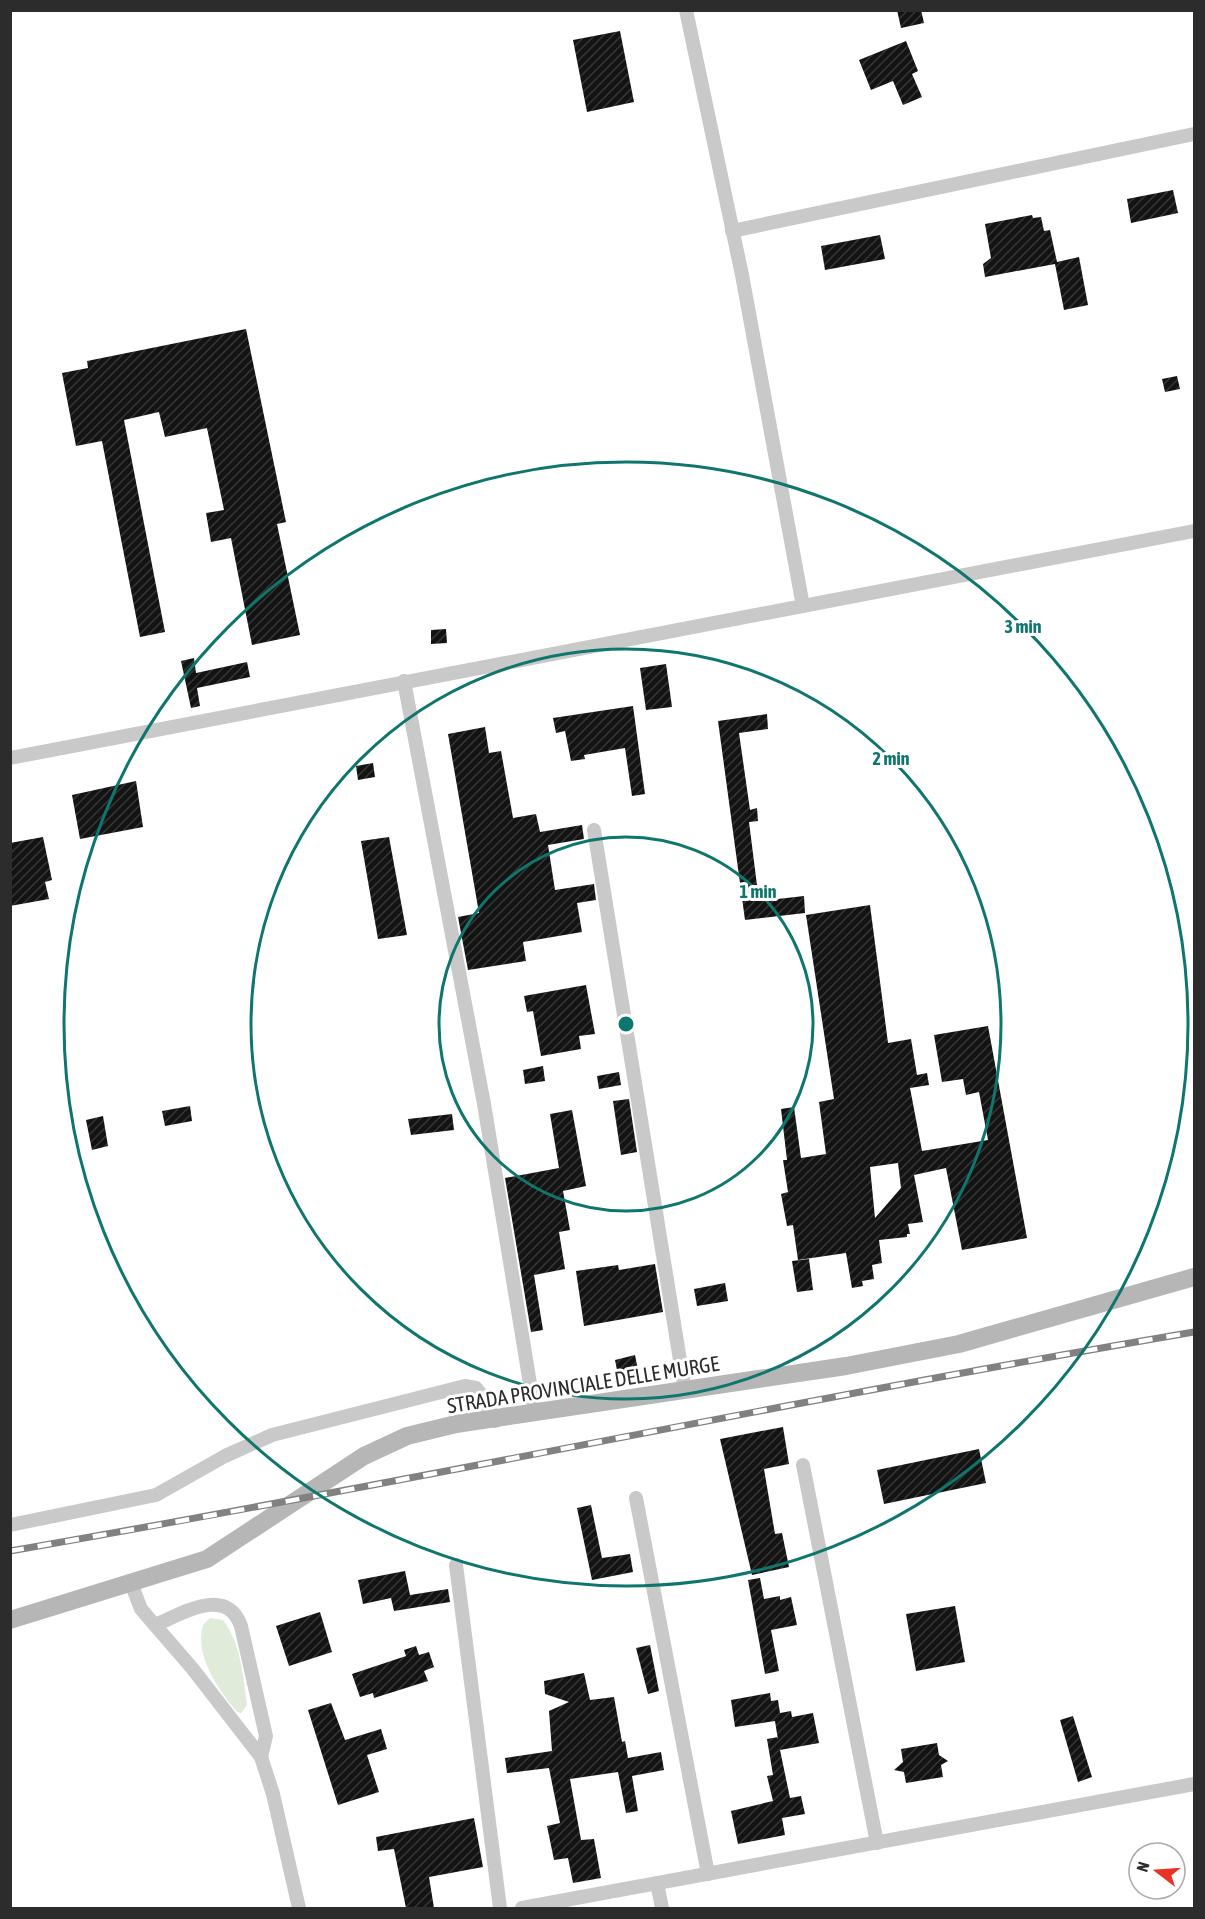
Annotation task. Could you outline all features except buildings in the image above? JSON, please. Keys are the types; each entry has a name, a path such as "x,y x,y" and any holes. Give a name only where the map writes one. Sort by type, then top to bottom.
{"main road":[{"name":"STRADA PROVINCIALE DELLE MURGE","path":"10,1620 207,1559 364,1456 407,1436 456,1424 495,1421 846,1366 959,1344 1194,1277"}],"street":[{"path":"686,10 732,231 803,606"},
{"path":"732,231 1194,134"},
{"path":"10,758 1194,531"},
{"path":"404,681 484,1104 535,1414"},
{"path":"594,830 685,1391"},
{"path":"10,1526 156,1495 225,1456 272,1435 465,1386 476,1388 484,1398 495,1421"},
{"path":"803,1465 877,1843"},
{"path":"636,1498 708,1874"},
{"path":"456,1565 500,1908"},
{"path":"131,1583 141,1609 192,1668 261,1757 273,1794 299,1908"},
{"path":"155,1625 212,1603 225,1606 235,1614 241,1626 266,1736 261,1757"},
{"path":"527,1908 1194,1784"},
{"path":"657,1883 662,1908"}],"green space":[{"path":"210,1618 223,1620 234,1639 247,1705 241,1713 237,1712 222,1693 205,1660 201,1636 203,1625"}],"railway":[{"path":"10,1551 307,1498 898,1385 1194,1332"}]}
